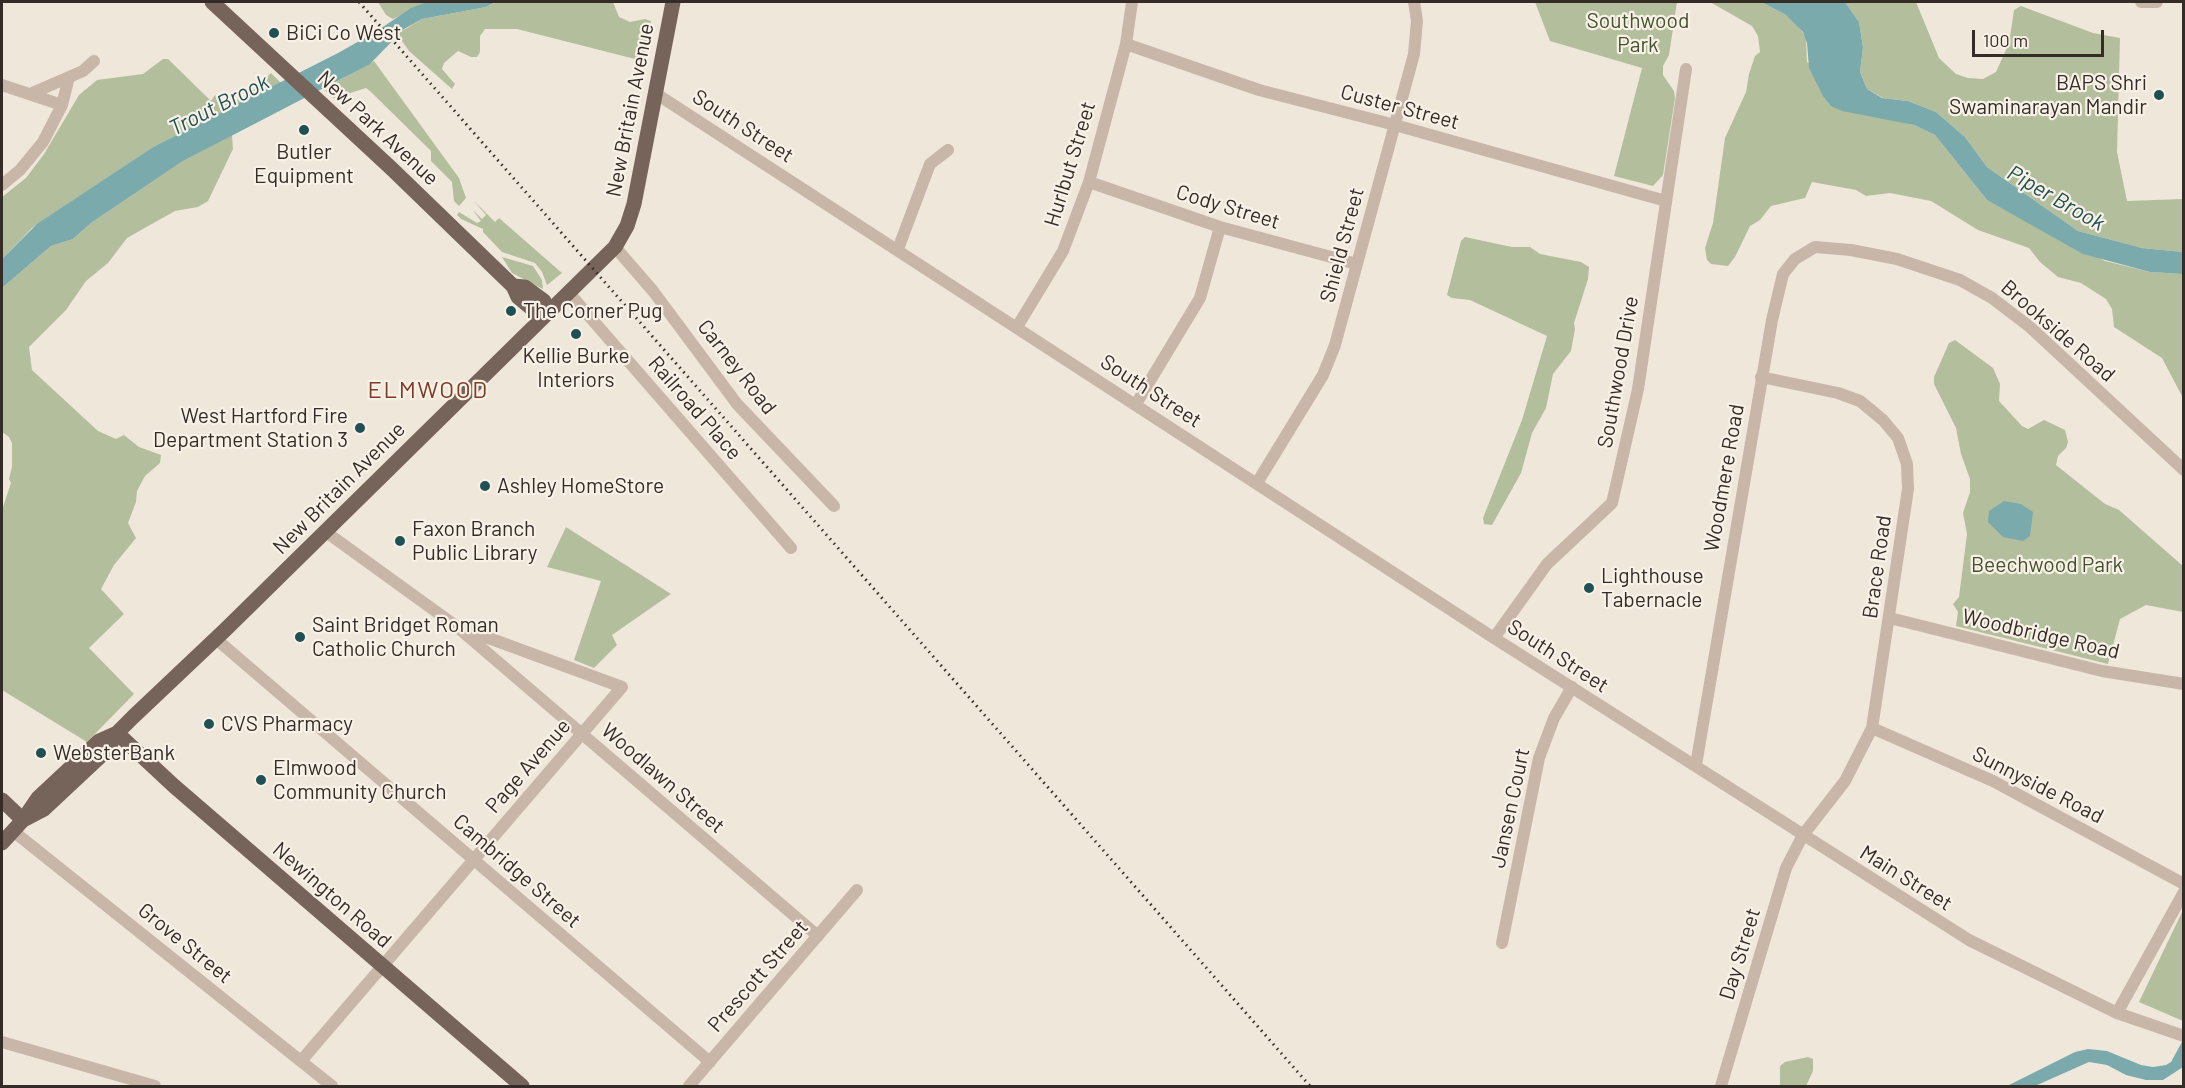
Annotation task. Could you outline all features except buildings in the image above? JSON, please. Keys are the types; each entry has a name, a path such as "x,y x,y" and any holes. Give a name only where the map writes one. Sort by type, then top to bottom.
{"main road":[{"name":"New Park Avenue","path":"212,2 378,155 513,286 525,287 544,302 546,314"},
{"name":"New Britain Avenue","path":"2,843 18,826 38,798 99,741 117,733 216,639 615,247 627,226 634,204 673,2"},
{"name":"Newington Road","path":"117,733 522,1086"},
{"path":"2,800 18,826"}],"street":[{"name":"Hurlbut Street","path":"1017,327 1066,245 1089,182 1126,44 1132,2"},
{"name":"Shield Street","path":"1257,483 1323,375 1335,345 1414,54 1417,21 1414,2"},
{"path":"2141,2 2157,2"},
{"name":"Custer Street","path":"1126,44 1259,90 1395,125 1666,201"},
{"path":"30,94 82,71 93,61"},
{"name":"Southwood Drive","path":"1494,638 1547,564 1612,502 1638,389 1686,69"},
{"path":"2,185 20,170 43,141 62,105 69,77"},
{"path":"2,85 62,105"},
{"name":"South Street","path":"656,93 1625,722"},
{"path":"898,249 930,164 948,150"},
{"name":"Cody Street","path":"1089,182 1220,227 1357,264"},
{"path":"1136,404 1200,298 1220,227"},
{"name":"Carney Road","path":"615,247 653,291 737,404 834,506"},
{"name":"Woodmere Road","path":"1696,765 1761,377 1783,274 1795,259 1815,248"},
{"name":"Brookside Road","path":"1815,248 1851,250 1930,268 1960,280 1992,298 2030,327 2184,470"},
{"name":"Railroad Place","path":"569,293 792,548"},
{"name":"Brace Road","path":"1761,377 1838,393 1860,401 1883,420 1898,438 1907,464 1908,489 1872,728 1845,781 1803,835"},
{"name":"Woodlawn Street","path":"326,532 456,626 818,936"},
{"name":"Woodbridge Road","path":"1890,618 2102,671 2184,684"},
{"name":"Woodlawn Street","path":"456,626 622,687"},
{"name":"Cambridge Street","path":"216,639 710,1062"},
{"name":"Page Avenue","path":"301,1061 381,965 622,687"},
{"name":"Jansen Court","path":"1502,943 1539,758 1554,718 1572,687"},
{"name":"Main Street","path":"1625,722 1969,940 2117,1012 2183,1036"},
{"name":"Sunnyside Road","path":"1872,728 1993,782 2184,884"},
{"name":"Grove Street","path":"18,826 332,1086"},
{"name":"Day Street","path":"1721,1086 1786,868 1803,835"},
{"name":"Prescott Street","path":"689,1086 857,890"},
{"path":"2117,1012 2184,892"},
{"path":"2,1042 155,1086"}],"green space":[{"path":"378,2 427,2 393,19 386,15"},
{"path":"497,2 613,2 619,17 630,22 645,19 651,21 645,56 635,59 517,29 485,29 480,36 480,52 477,57 471,57 458,51 444,63 442,69 455,84 452,89 409,51 397,34 422,19 486,7"},
{"name":"Southwood Park","path":"1535,2 1677,2 1669,55 1663,66 1663,75 1674,91 1675,98 1663,175 1653,186 1614,176 1642,68 1550,41"},
{"path":"1710,2 1761,2 1786,15 1795,22 1806,37 1807,62 1892,119 1914,125 1935,135 1987,200 2105,261 2150,272 2183,274 2183,398 2162,358 2114,327 2112,309 2106,299 2081,283 2058,277 2040,262 2029,248 1978,230 1931,201 1890,193 1866,196 1856,190 1812,182 1805,198 1771,206 1760,220 1750,226 1728,266 1711,264 1707,260 1705,248 1713,223 1725,138 1746,92 1755,56 1760,52 1758,36 1752,26"},
{"path":"1845,2 1916,2 1939,58 1956,74 1968,78 1983,79 1996,72 2009,43 2014,10 2021,6 2093,33 2120,38 2117,152 2127,201 2183,199 2183,252 2142,248 2078,231 1987,167 1965,137 1936,112 1908,101 1883,98 1867,89 1860,72 1863,47 1859,22"},
{"path":"163,59 168,59 211,101 215,95 227,102 240,99 250,93 271,73 281,83 153,147 32,228 2,259 2,197 26,178 44,154 79,95 97,80 143,74"},
{"path":"374,61 459,178 466,198 459,206 454,201 452,182 431,161 431,151 370,91 366,88 334,98 323,89"},
{"path":"232,135 233,149 208,201 198,207 175,211 127,238 108,263 86,281 66,310 29,347 32,370 98,431 116,439 124,435 139,447 161,455 160,463 145,476 137,491 136,502 128,523 136,538 114,565 101,589 124,614 89,648 134,694 87,742 2,690 2,510 11,483 9,479 12,467 12,443 9,437 2,432 2,288 51,246 73,239 91,223 183,161"},
{"path":"473,200 495,222 499,218 562,273 547,285 542,272 535,263 502,252 483,232 483,229 461,219 457,215 459,212 477,223 481,221 472,209 482,219 486,215"},
{"path":"1465,237 1512,247 1530,247 1540,254 1581,262 1589,267 1588,279 1574,323 1571,351 1553,374 1546,408 1532,433 1521,473 1492,525 1484,524 1483,518 1522,420 1547,336 1470,300 1452,298 1447,295 1461,241"},
{"path":"502,257 533,266 542,280 543,289 512,273"},
{"name":"Beechwood Park","path":"1955,340 1993,368 2000,384 1999,401 2022,426 2028,429 2044,420 2065,430 2068,442 2066,448 2058,456 2056,465 2105,504 2119,510 2183,566 2183,612 2146,605 2120,619 2108,664 1956,626 1958,612 1953,604 1959,597 1967,534 1963,513 1970,492 1970,479 1961,454 1956,428 1934,384 1934,377 1949,343"},
{"path":"566,527 671,594 612,635 617,645 594,668 574,660 601,581 547,567"},
{"path":"2183,910 2184,1021 2139,1002"},
{"path":"1808,1057 1813,1059 1813,1071 1806,1086 1780,1086 1780,1066 1785,1062"}],"water":[{"path":"427,2 496,2 486,7 422,19 404,29 370,64 183,161 91,223 73,239 51,246 2,288 2,259 37,224 153,147 338,53 411,8"},
{"path":"1761,2 1845,2 1859,22 1863,47 1860,72 1867,89 1882,98 1908,101 1936,112 1965,137 1987,167 2078,231 2142,248 2183,252 2183,274 2150,272 2083,254 1987,200 1935,135 1914,125 1842,111 1831,106 1823,96 1809,68 1807,43 1803,32 1786,15"},
{"path":"2004,501 2021,504 2033,512 2030,536 2023,541 2003,537 1988,522 1989,511"},
{"path":"2183,1040 2183,1067 2163,1080 2146,1080 2126,1075 2107,1065 2089,1062 2035,1086 2007,1086 2075,1052 2088,1049 2107,1051 2141,1065 2153,1067 2166,1065 2171,1062"}],"railway":[{"path":"359,2 1310,1086"}],"place":[{"name":"BiCi Co West","path":"274,33"},
{"name":"BAPS Shri Swaminarayan Mandir","path":"2159,95"},
{"name":"Butler Equipment","path":"304,130"},
{"name":"The Corner Pug","path":"511,311"},
{"name":"Kellie Burke Interiors","path":"576,334"},
{"name":"West Hartford Fire Department Station 3","path":"360,428"},
{"name":"Ashley HomeStore","path":"485,486"},
{"name":"Faxon Branch Public Library","path":"400,541"},
{"name":"Lighthouse Tabernacle","path":"1589,588"},
{"name":"Saint Bridget Roman Catholic Church","path":"300,637"},
{"name":"CVS Pharmacy","path":"209,724"},
{"name":"WebsterBank","path":"41,753"},
{"name":"Elmwood Community Church","path":"261,780"}],"district":[{"name":"ELMWOOD","path":"428,390"}],"water label":[{"name":"Trout Brook","path":"219,105"},
{"name":"Piper Brook","path":"2056,198"}]}
